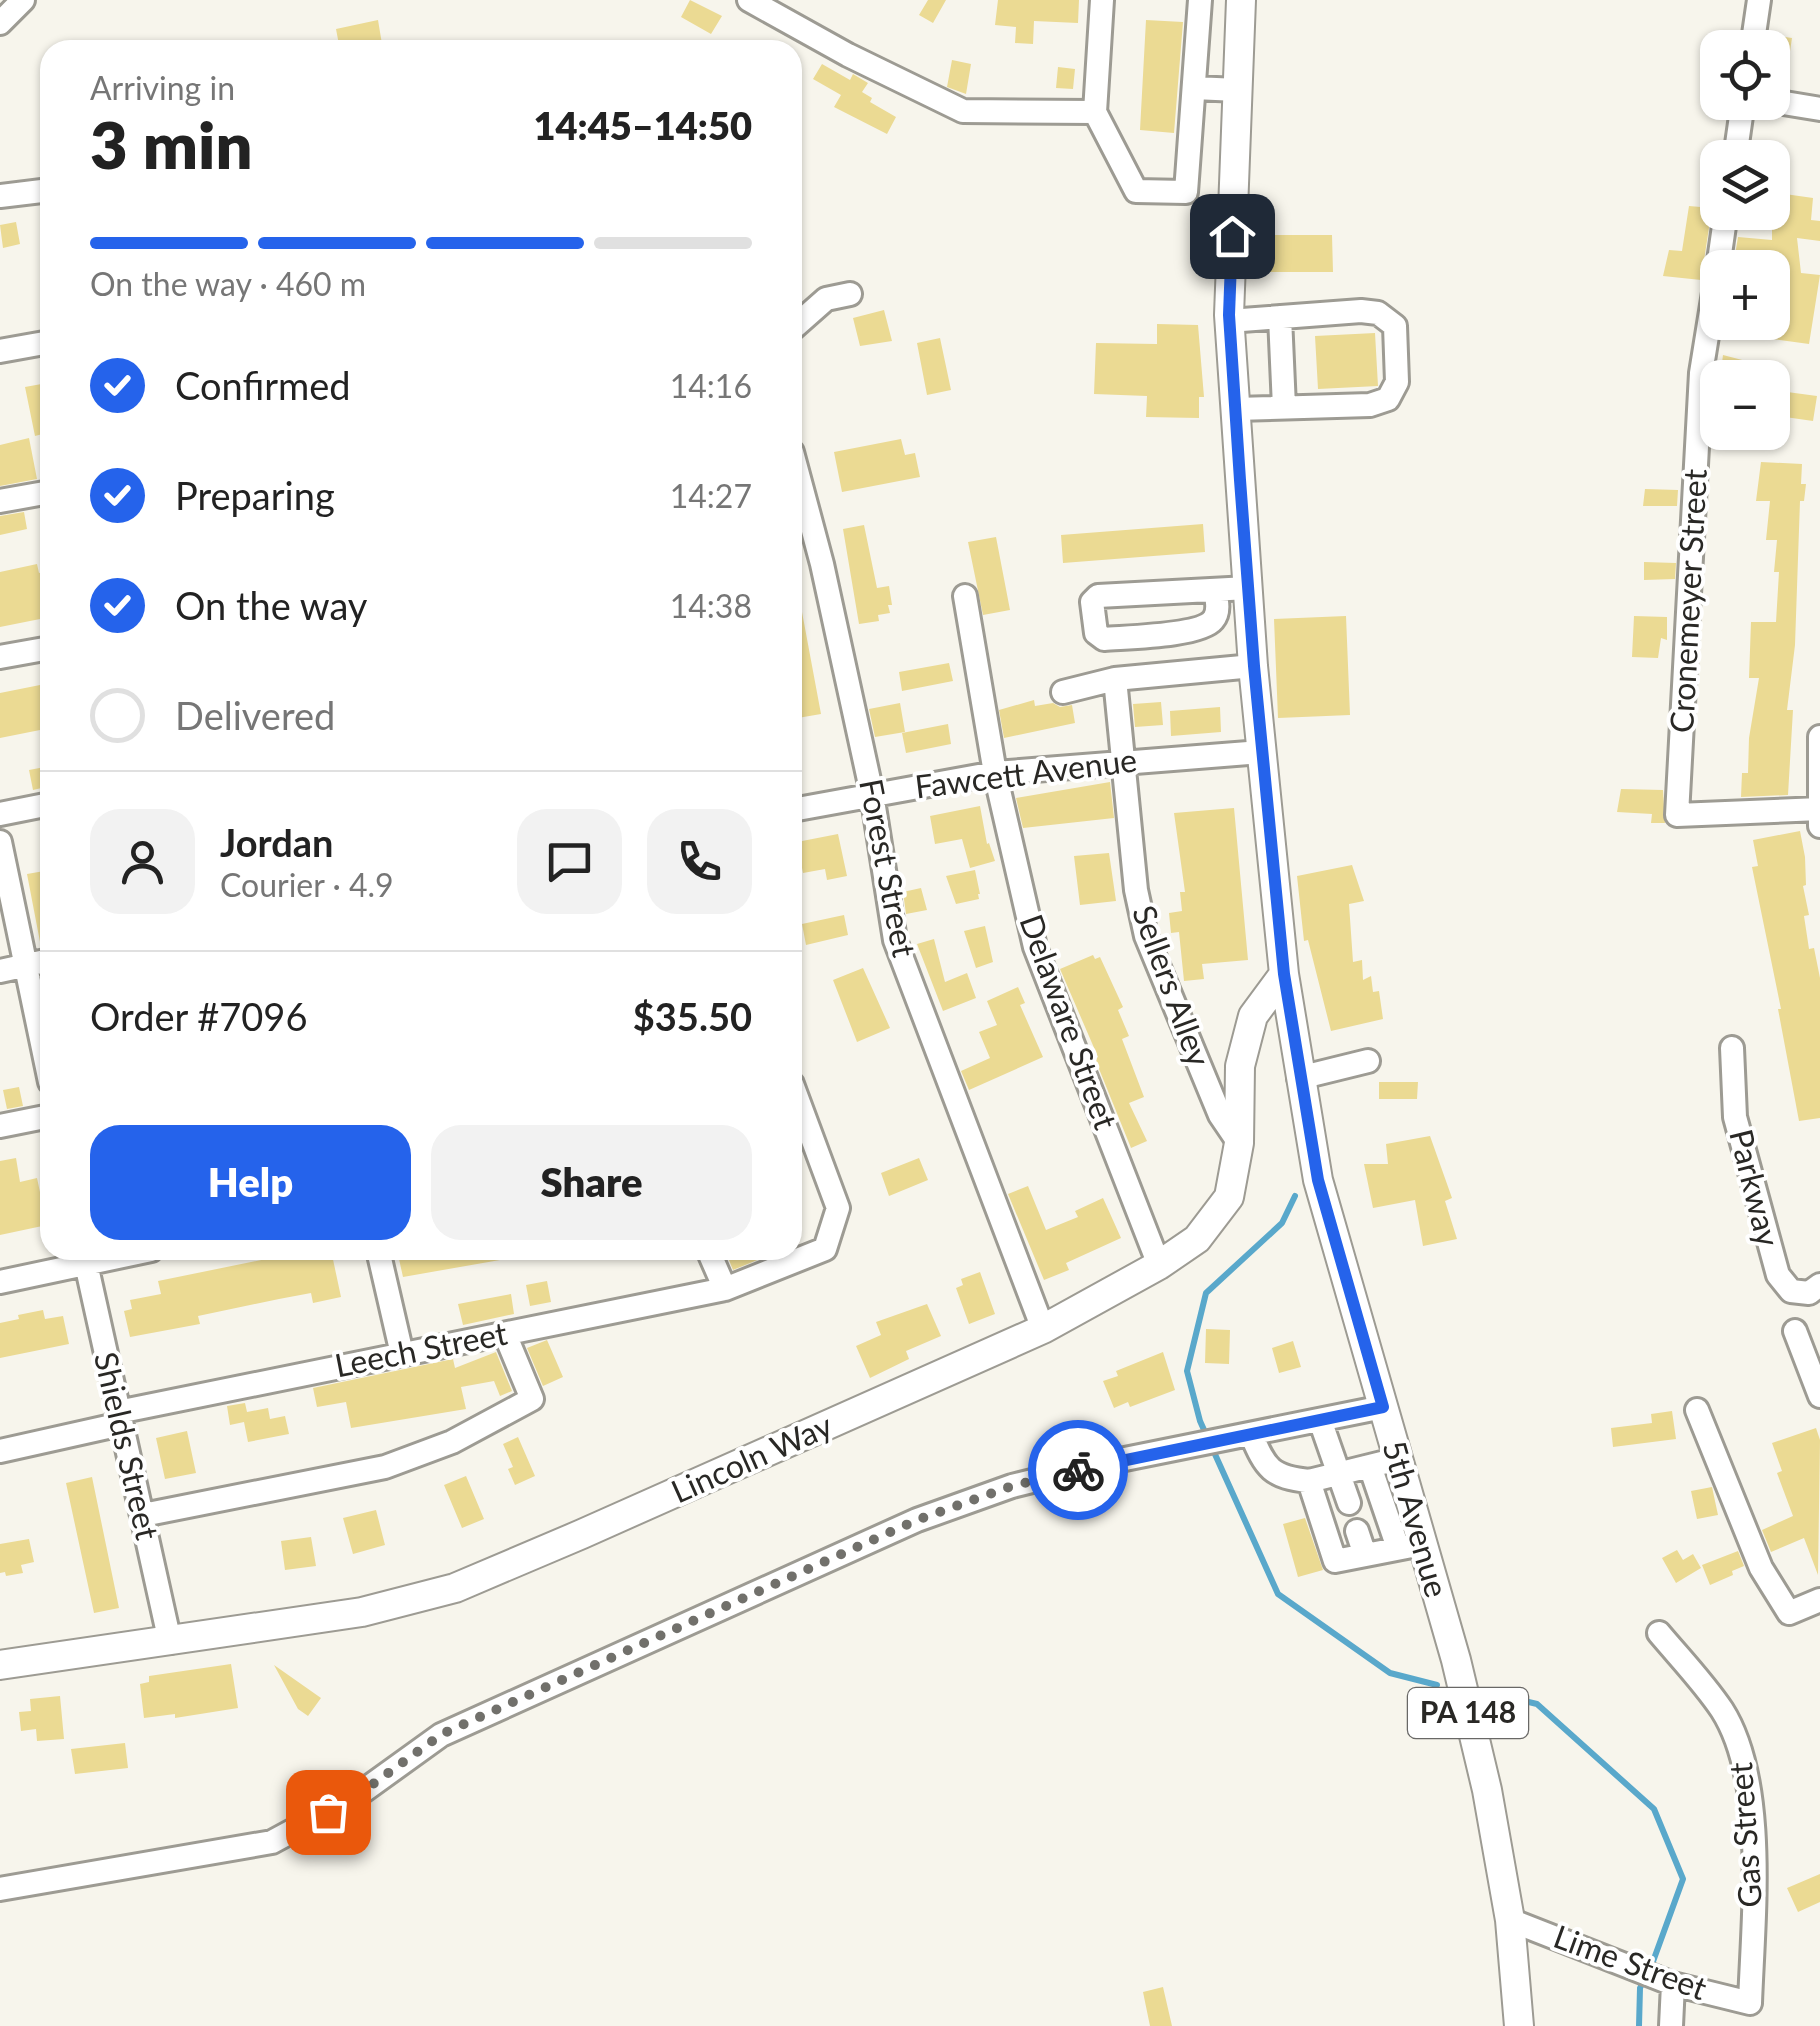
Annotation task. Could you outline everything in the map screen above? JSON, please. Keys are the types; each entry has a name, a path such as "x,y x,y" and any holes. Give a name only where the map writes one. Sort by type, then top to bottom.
{"main road":[{"name":"5th Avenue","path":"1241,0 1230,321 1254,666 1284,974 1318,1180 1383,1407 1384,1463 1410,1546 1456,1660 1487,1790 1510,1920 1518,2026"},
{"name":"Lincoln Way","path":"0,1665 362,1612 455,1588 1043,1329 1159,1265 1197,1239 1228,1196 1239,1143 1240,1066 1244,1049 1253,1016 1284,974"}],"street":[{"path":"0,23 23,0"},
{"path":"749,0 848,55 963,111 1095,112"},
{"path":"1102,0 1095,112 1136,191 1186,192 1200,0"},
{"path":"1755,30 1759,0"},
{"path":"1194,88 1238,90"},
{"path":"1790,104 1820,109"},
{"path":"0,196 40,191"},
{"path":"802,320 826,299 850,294"},
{"path":"1230,321 1378,313 1395,326 1397,382 1388,400 1370,405 1236,409"},
{"path":"1280,317 1284,406"},
{"name":"Cronemeyer Street","path":"1706,340 1701,373 1677,815 1819,814"},
{"path":"0,351 40,344"},
{"name":"Forest Street","path":"802,489 872,794 895,940 1043,1329"},
{"path":"0,501 40,494"},
{"path":"1215,590 1218,610 1212,622 1197,629 1104,640 1096,633 1092,602 1098,596 1248,588"},
{"name":"Delaware Street","path":"965,596 995,772 1034,946 1159,1265"},
{"path":"0,658 40,650"},
{"path":"1062,692 1115,679 1254,666"},
{"name":"Sellers Alley","path":"1115,679 1136,890 1146,936 1220,1115 1239,1143"},
{"path":"1819,814 1820,737"},
{"name":"Fawcett Avenue","path":"802,808 995,772 1262,752"},
{"path":"0,814 40,806"},
{"path":"0,842 39,963 0,971"},
{"name":"Parkway","path":"1732,1048 1735,1117 1778,1275 1791,1291 1809,1293 1820,1285"},
{"path":"1299,1078 1368,1062"},
{"name":"Leech Street","path":"802,1111 838,1208 825,1249 802,1258"},
{"path":"0,1126 40,1118"},
{"path":"0,1282 74,1260"},
{"name":"Shields Street","path":"85,1260 170,1642"},
{"path":"380,1260 402,1354"},
{"path":"712,1260 724,1289"},
{"name":"Leech Street","path":"0,1452 120,1418 402,1354 724,1289 797,1260"},
{"path":"1795,1331 1820,1396"},
{"path":"143,1515 385,1466 452,1442 532,1399 505,1334"},
{"path":"0,1889 272,1842 355,1797 442,1734 917,1520 1012,1486 1383,1407"},
{"path":"1697,1410 1761,1568 1788,1614 1820,1600"},
{"path":"1320,1420 1349,1504"},
{"path":"1251,1434 1262,1461 1280,1478 1309,1481 1384,1463"},
{"path":"1309,1481 1335,1561 1410,1546"},
{"path":"1358,1530 1365,1555"},
{"name":"Gas Street","path":"1659,1633 1722,1710 1744,1756 1755,1860 1750,2003"},
{"name":"Lime Street","path":"1510,1920 1668,1981 1750,2003"},
{"path":"1668,1981 1671,2026"}],"building":[{"path":"690,0 722,16 711,34 681,17"},
{"path":"928,0 946,0 933,23 919,15"},
{"path":"998,0 1079,0 1078,23 1034,21 1033,44 1015,43 1016,27 995,25"},
{"path":"378,20 381,40 338,40 336,29"},
{"path":"1146,20 1183,22 1174,133 1140,130"},
{"path":"952,60 971,64 966,94 947,87"},
{"path":"822,64 850,80 853,74 868,83 862,92 872,98 870,102 896,117 887,134 834,107 841,95 813,79"},
{"path":"1058,67 1075,69 1073,89 1056,88"},
{"path":"1790,195 1813,198 1811,220 1820,221 1820,241 1797,238 1801,273 1820,275 1809,344 1780,340 1790,340 1790,250 1736,250 1738,237 1772,240 1772,230 1790,230"},
{"path":"1689,206 1700,207 1700,230 1709,230 1706,250 1700,250 1700,280 1663,276 1669,250 1682,251"},
{"path":"16,222 20,244 3,248 0,225"},
{"path":"1261,235 1332,235 1333,272 1261,272"},
{"path":"884,310 892,341 860,346 853,318"},
{"path":"1157,324 1198,325 1204,397 1199,397 1199,418 1146,417 1147,396 1094,394 1096,343 1157,344"},
{"path":"1375,333 1378,386 1318,389 1315,336"},
{"path":"940,338 951,390 927,395 917,343"},
{"path":"40,384 40,435 35,436 25,387"},
{"path":"1790,392 1817,396 1813,421 1790,418"},
{"path":"29,438 37,479 0,486 0,445"},
{"path":"901,439 905,455 915,453 920,477 842,492 834,452"},
{"path":"1761,462 1802,464 1801,484 1806,484 1804,501 1800,501 1795,645 1787,710 1793,710 1788,795 1741,797 1742,773 1748,773 1749,738 1759,678 1749,678 1751,622 1776,622 1779,572 1774,572 1777,540 1766,540 1770,501 1756,501"},
{"path":"1645,489 1678,490 1677,506 1643,506"},
{"path":"24,512 27,529 0,535 0,516"},
{"path":"1203,524 1205,552 1063,563 1061,535"},
{"path":"864,525 877,588 889,586 892,605 888,605 890,613 878,615 879,621 859,624 843,529"},
{"path":"996,537 1010,610 983,615 968,542"},
{"path":"1644,562 1676,563 1675,579 1644,580"},
{"path":"37,564 40,619 0,627 0,572"},
{"path":"802,612 821,714 802,717"},
{"path":"1346,616 1350,715 1278,718 1274,619"},
{"path":"1634,616 1667,617 1667,640 1661,638 1658,658 1632,657"},
{"path":"949,663 953,681 902,691 899,672"},
{"path":"40,685 40,730 0,738 0,693"},
{"path":"1034,700 1035,706 1072,705 1075,723 1004,738 999,710"},
{"path":"1161,702 1163,725 1135,727 1133,704"},
{"path":"900,703 905,732 875,737 869,709"},
{"path":"1220,707 1221,732 1171,736 1170,711"},
{"path":"948,724 951,744 906,753 902,733"},
{"path":"40,768 40,788 33,790 29,770"},
{"path":"1110,782 1114,818 1023,828 1016,798"},
{"path":"1621,789 1663,790 1665,823 1651,823 1652,814 1617,812"},
{"path":"980,806 987,844 995,861 970,868 962,839 935,844 930,816"},
{"path":"1234,808 1248,960 1202,964 1204,979 1184,981 1179,932 1171,933 1169,913 1182,911 1180,892 1185,892 1174,813"},
{"path":"1800,831 1809,915 1804,916 1809,949 1814,948 1820,978 1820,1118 1799,1121 1752,867 1758,866 1753,840"},
{"path":"838,834 847,876 827,880 825,869 803,873 802,841"},
{"path":"1109,853 1116,901 1080,905 1074,856"},
{"path":"1352,865 1364,901 1349,904 1353,962 1362,960 1363,980 1371,976 1373,992 1379,991 1383,1019 1331,1031 1308,940 1304,941 1297,876"},
{"path":"975,870 979,899 956,904 946,876"},
{"path":"40,872 40,942 27,874"},
{"path":"921,888 927,910 906,914 903,892"},
{"path":"844,915 848,935 806,945 802,924"},
{"path":"985,926 993,962 976,968 964,931"},
{"path":"934,939 945,982 967,973 976,998 943,1011 917,944"},
{"path":"1093,955 1095,959 1100,957 1123,1007 1118,1010 1129,1036 1122,1039 1144,1097 1129,1103 1147,1141 1131,1148 1060,969"},
{"path":"863,968 890,1028 857,1042 833,980"},
{"path":"1018,987 1025,1003 1020,1005 1043,1057 969,1090 961,1071 990,1058 979,1032 997,1025 987,1001"},
{"path":"1379,1082 1418,1082 1417,1099 1379,1099"},
{"path":"19,1087 23,1106 7,1109 3,1090"},
{"path":"1430,1136 1452,1198 1445,1201 1457,1239 1423,1246 1415,1200 1373,1208 1364,1164 1388,1164 1386,1144"},
{"path":"16,1158 20,1182 37,1178 40,1226 0,1235 0,1161"},
{"path":"919,1158 928,1180 889,1196 881,1173"},
{"path":"1028,1186 1046,1230 1078,1217 1075,1211 1103,1198 1121,1238 1066,1263 1069,1270 1044,1280 1008,1194"},
{"path":"261,1260 333,1260 341,1297 313,1303 311,1293 279,1299 198,1316 200,1324 130,1337 124,1311 132,1309 130,1300 161,1294 158,1281"},
{"path":"399,1260 500,1260 403,1277"},
{"path":"729,1260 758,1260 733,1270"},
{"path":"980,1272 995,1314 969,1324 956,1288 963,1285 961,1279"},
{"path":"547,1281 551,1302 530,1306 526,1285"},
{"path":"511,1294 514,1314 463,1325 458,1304"},
{"path":"927,1304 941,1336 906,1351 909,1359 870,1378 856,1346 881,1335 876,1322"},
{"path":"43,1310 45,1319 63,1316 69,1344 0,1358 0,1323"},
{"path":"1206,1329 1230,1330 1229,1364 1205,1363"},
{"path":"547,1340 563,1377 543,1386 527,1348"},
{"path":"1293,1341 1301,1367 1279,1373 1272,1348"},
{"path":"496,1352 512,1391 500,1396 494,1381 461,1387 466,1409 351,1428 346,1402 317,1407 313,1388 453,1359 455,1368"},
{"path":"1163,1352 1175,1390 1130,1407 1128,1402 1114,1408 1103,1381 1118,1376 1116,1371"},
{"path":"245,1403 247,1412 268,1408 270,1419 285,1416 289,1434 248,1442 244,1422 230,1425 227,1406"},
{"path":"1672,1411 1676,1439 1613,1447 1611,1428 1652,1423 1651,1414"},
{"path":"1816,1428 1820,1440 1818,1575 1804,1538 1771,1552 1762,1530 1793,1516 1777,1473 1782,1471 1772,1443"},
{"path":"187,1431 196,1473 165,1479 156,1438"},
{"path":"518,1437 535,1476 515,1485 508,1469 513,1467 503,1444"},
{"path":"466,1476 484,1519 462,1528 444,1485"},
{"path":"92,1477 119,1608 94,1613 66,1483"},
{"path":"1712,1487 1718,1515 1697,1519 1691,1491"},
{"path":"376,1510 385,1545 353,1554 343,1518"},
{"path":"1305,1518 1323,1570 1298,1577 1283,1524"},
{"path":"311,1537 316,1566 285,1570 281,1541"},
{"path":"29,1539 34,1562 21,1565 23,1573 0,1573 0,1544"},
{"path":"1677,1550 1683,1560 1693,1554 1701,1568 1676,1583 1662,1558"},
{"path":"1738,1551 1744,1566 1710,1585 1702,1565"},
{"path":"231,1664 238,1708 175,1718 175,1714 144,1718 140,1684 149,1682 149,1676"},
{"path":"274,1665 321,1698 308,1716 298,1709"},
{"path":"60,1696 64,1739 37,1741 36,1729 21,1731 19,1712 31,1711 30,1699"},
{"path":"125,1743 128,1768 75,1774 71,1749"},
{"path":"1820,1874 1820,1902 1798,1912 1787,1888"},
{"path":"1163,1987 1172,2026 1150,2026 1143,1992"}],"waterway":[{"path":"1295,1196 1282,1223 1206,1293 1187,1371 1200,1421 1278,1594 1390,1673 1437,1685"},
{"path":"1508,1697 1537,1704 1654,1809 1683,1879 1651,1967"},
{"path":"1639,2026 1640,1988 1645,1978"}],"way so far":[{"path":"328,1812 442,1734 917,1520 1012,1486 1078,1470"}],"route":[{"path":"1078,1470 1383,1407 1318,1180 1284,974 1240,480 1229,315 1232,236"}]}
